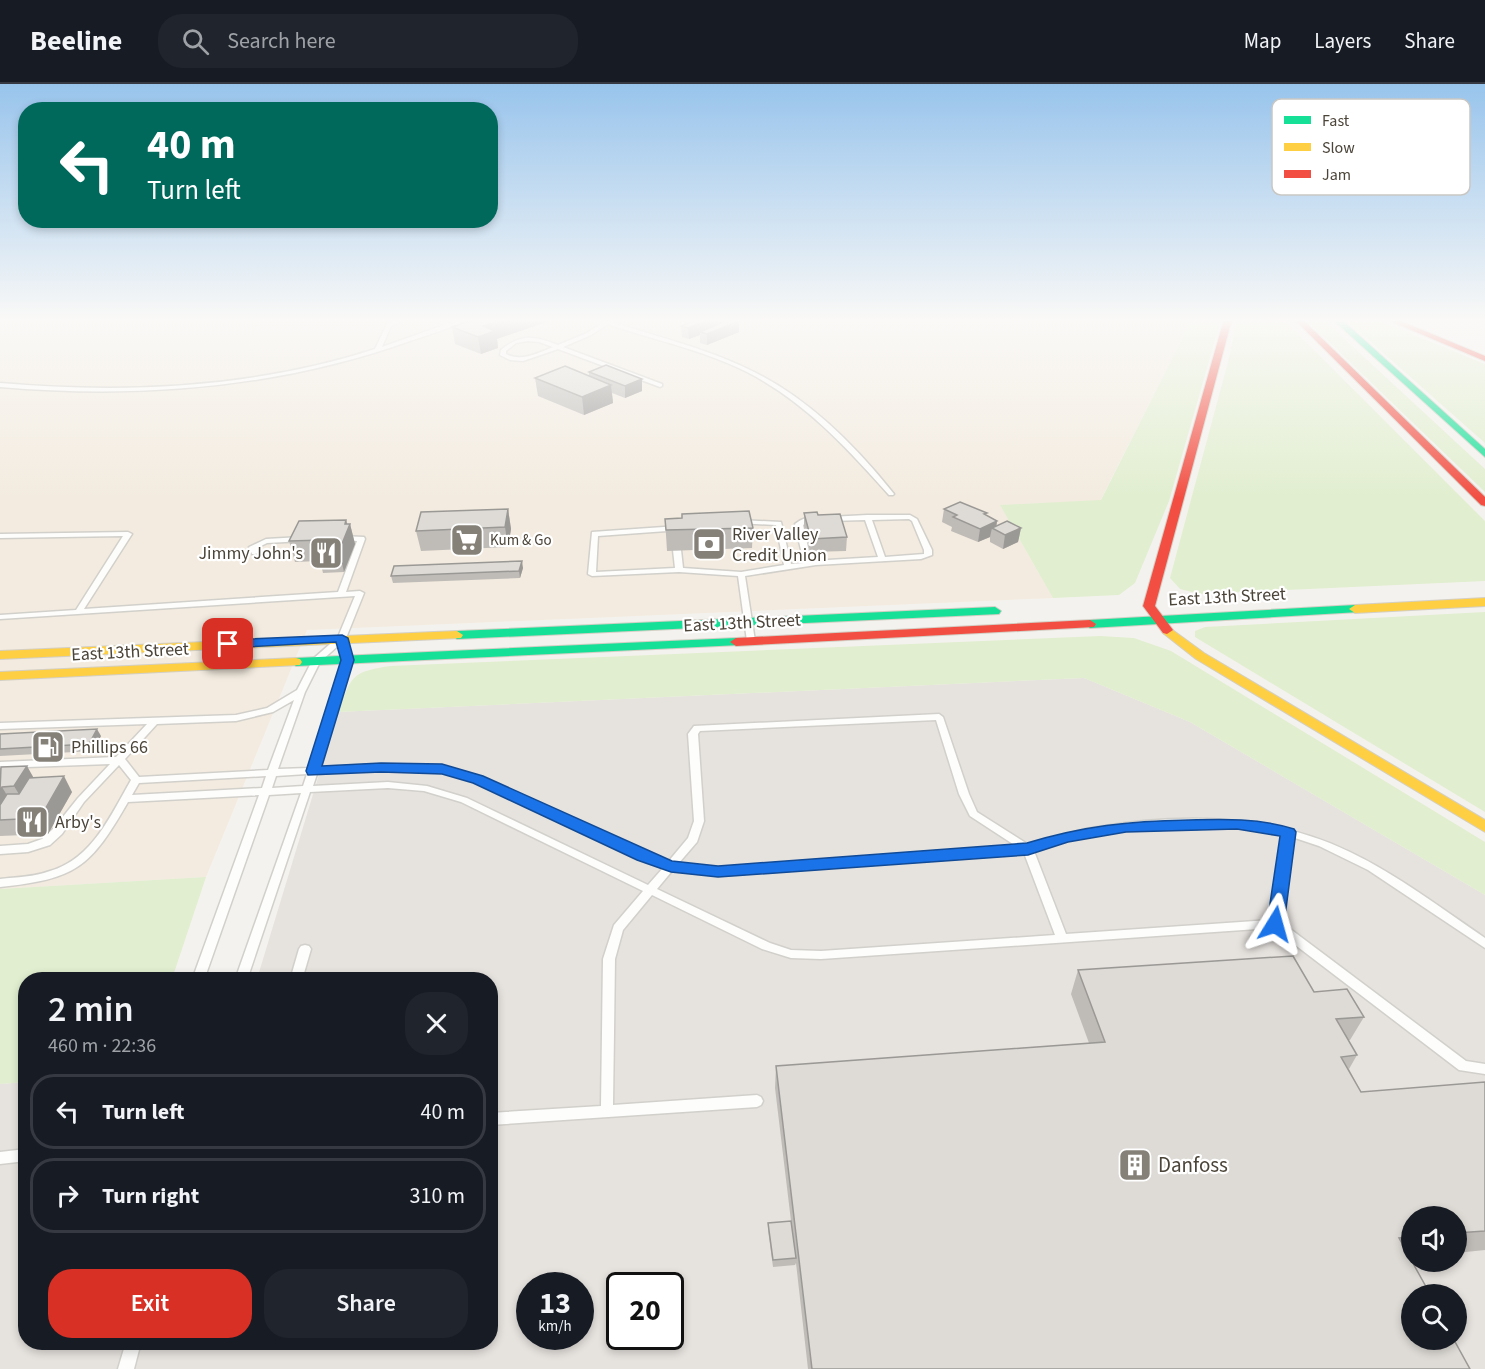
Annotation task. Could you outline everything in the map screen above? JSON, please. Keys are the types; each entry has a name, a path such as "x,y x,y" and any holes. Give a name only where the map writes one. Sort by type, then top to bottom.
{"main road":[{"path":"1212,379 1151,609 1174,637 1200,656 1485,827"},
{"path":"1359,379 1485,503"},
{"path":"1402,379 1485,454"},
{"name":"East 13th Street","path":"1195,604 1485,591"},
{"name":"East 13th Street","path":"0,676 752,641 1151,609 1485,602"},
{"name":"East 13th Street","path":"0,655 1005,610"}],"lane":[{"path":"0,385 90,391 217,383 244,379"},
{"path":"644,379 660,385"},
{"path":"763,379 798,402 834,431 891,494"},
{"path":"684,527 595,534 592,574 679,570 741,574 808,564 921,557 928,555 928,550 915,520 902,516 802,521 799,524 808,564"},
{"path":"867,517 882,559"},
{"path":"727,523 779,523 788,566"},
{"path":"675,529 675,539"},
{"path":"0,536 128,534 78,612"},
{"path":"328,538 361,539 341,594"},
{"path":"255,552 253,547 262,542 308,539"},
{"path":"677,550 679,570"},
{"path":"741,574 752,641"},
{"path":"0,617 360,593 342,638 316,661 301,692 201,972"},
{"path":"244,972 314,771 347,660 342,638"},
{"path":"0,726 236,718 270,710 301,692"},
{"path":"607,1111 609,959 618,928 693,839 699,821 694,730 697,728 939,717 964,794 973,814 1028,849 1062,938"},
{"path":"0,850 28,848 46,842 58,831 81,800 121,760 154,722"},
{"path":"0,765 121,760"},
{"path":"121,760 136,780"},
{"path":"136,780 364,768 442,769 478,779 671,867 718,872 1028,849 1067,836 1126,827 1237,824 1288,832 1357,860 1485,944"},
{"path":"0,883 35,881 56,875 81,862 96,846 136,780"},
{"path":"124,799 388,785 424,788 464,800 766,946 791,954 821,955 1275,924 1463,1066 1485,1069"},
{"path":"1275,924 1288,832"},
{"path":"298,972 305,949"},
{"path":"498,1118 757,1101"},
{"path":"0,1158 18,1156"},
{"path":"126,1369 132,1350"}],"shaded area":[{"path":"0,379 1162,379 1100,501 1000,505 1053,598 307,630 206,877 0,889"},
{"path":"1084,678 1190,722 1485,895 1485,1369 0,1369 0,1084 18,1083 18,1350 498,1350 498,972 259,972 338,712"}],"green space":[{"path":"1162,379 1204,379 1169,501 1135,583 1119,595 1053,598 1000,505 1101,500"},
{"path":"1223,379 1343,379 1485,521 1485,581 1200,594 1180,589 1170,578"},
{"path":"1367,379 1388,379 1485,469 1485,492"},
{"path":"1413,379 1485,379 1485,443"},
{"path":"1485,612 1485,812 1195,637 1195,631 1205,627"},
{"path":"1100,636 1134,638 1171,651 1485,842 1485,895 1190,722 1084,678 338,712 350,683 355,678 367,671 390,666"},
{"path":"206,877 174,972 18,972 18,1083 0,1084 0,889"}],"building":[{"path":"537,379 596,379 611,385 582,397"},
{"path":"607,379 642,379 625,386"},
{"path":"960,502 987,513 984,514 997,521 980,529 953,517 957,515 944,509"},
{"path":"508,509 505,527 416,531 421,512"},
{"path":"749,511 753,528 666,530 665,519 682,518 682,514"},
{"path":"817,512 818,515 840,514 847,537 811,539 804,513"},
{"path":"346,520 345,524 350,524 339,551 317,552 323,540 289,541 299,521"},
{"path":"1007,521 1021,528 1005,535 992,528"},
{"path":"522,561 519,571 391,576 394,566"},
{"path":"97,729 89,744 0,749 0,734"},
{"path":"27,766 14,786 2,787 0,791 1,767"},
{"path":"64,776 40,818 0,820 0,805 7,794 19,794 29,778"},
{"name":"Danfoss","path":"1293,956 1314,992 1347,989 1364,1017 1336,1019 1357,1055 1341,1057 1361,1092 1485,1082 1485,1231 1467,1232 1467,1206 1401,1206 1401,1238 1399,1238 1401,1272 1418,1272 1424,1284 1401,1284 1401,1350 1460,1350 1470,1369 812,1369 776,1066 1105,1042 1078,970"},
{"path":"791,1221 796,1258 773,1260 768,1223"}],"traffic: fast":[{"path":"1402,379 1485,454"},
{"path":"1090,624 1355,609"},
{"path":"457,635 995,611"},
{"path":"296,662 736,642"}],"traffic: slow":[{"path":"1355,609 1485,602"},
{"path":"1167,630 1200,656 1485,827"},
{"path":"0,655 457,635"},
{"path":"0,676 296,662"}],"traffic: jam":[{"path":"1167,630 1149,606 1211,379"},
{"path":"1359,379 1485,503"},
{"path":"736,642 1090,624"}],"place":[{"name":"Kum & Go","path":"467,540"},
{"name":"River Valley Credit Union","path":"709,544"},
{"name":"Jimmy John's","path":"326,553"},
{"name":"Phillips 66","path":"48,747"},
{"name":"Arby's","path":"32,822"},
{"name":"Danfoss","path":"1135,1165"}],"route":[{"path":"228,644 342,638 347,660 314,771 414,767 442,769 478,779 671,867 718,872 821,866 1028,849 1067,836 1126,827 1237,824 1288,832 1275,924"}]}
